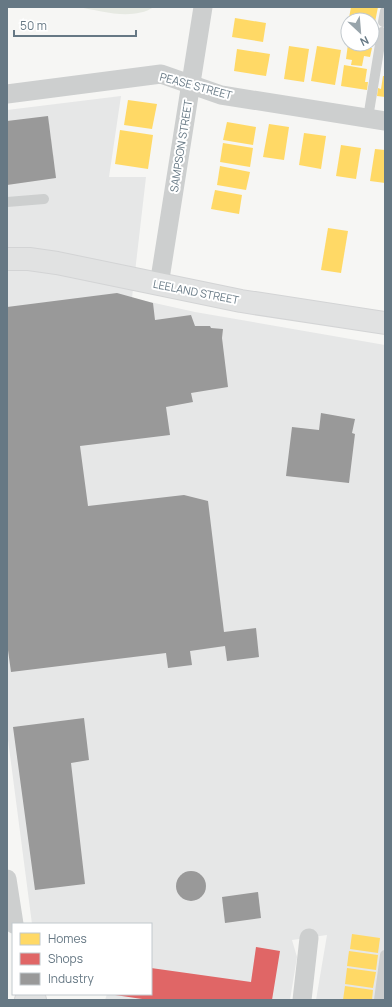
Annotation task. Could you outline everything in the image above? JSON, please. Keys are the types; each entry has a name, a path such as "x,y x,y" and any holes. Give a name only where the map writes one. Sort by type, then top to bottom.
{"main road":[{"name":"LEELAND STREET","path":"7,259 29,259 57,263 159,285 241,300 385,322"}],"street":[{"name":"SAMPSON STREET","path":"159,285 203,7"},
{"name":"PEASE STREET","path":"7,94 161,74 221,95 376,120"},
{"path":"7,884 14,923"},
{"path":"302,1000 309,938"}],"lane":[{"path":"376,120 382,27 385,11"},
{"path":"7,202 44,199"},
{"path":"379,1000 385,955"}],"shaded area":[{"path":"78,7 154,7 136,13 117,14"},
{"path":"121,96 109,177 146,177 132,298 195,312 385,345 385,1000 316,1000 327,935 292,940 297,957 290,1000 105,1000 107,995 152,995 152,923 32,923 7,732 7,110"}],"building: Homes":[{"path":"351,7 378,7 377,12 350,12"},
{"path":"235,18 266,23 263,42 232,37"},
{"path":"289,46 309,49 304,82 284,79"},
{"path":"317,46 340,50 335,85 311,81"},
{"path":"237,49 270,54 266,76 234,71"},
{"path":"347,52 371,52 370,57 364,56 362,66 351,65 352,60 346,59"},
{"path":"344,65 367,69 365,82 368,82 367,90 341,86"},
{"path":"383,76 385,76 385,97 377,96 378,88 381,89"},
{"path":"128,100 157,104 152,129 124,125"},
{"path":"227,122 256,127 253,145 223,140"},
{"path":"269,124 289,127 284,160 263,157"},
{"path":"120,130 153,135 148,169 115,164"},
{"path":"304,133 326,136 321,169 299,165"},
{"path":"223,143 253,148 250,167 220,162"},
{"path":"341,145 361,148 356,179 336,176"},
{"path":"375,149 385,150 385,183 370,181"},
{"path":"220,166 250,172 246,190 217,185"},
{"path":"215,190 242,195 239,214 211,209"},
{"path":"328,228 348,231 341,273 321,270"},
{"path":"352,934 380,938 378,953 350,949"},
{"path":"349,951 378,955 376,970 347,966"},
{"path":"347,968 376,972 373,988 345,984"},
{"path":"345,986 373,990 372,1000 343,1000"}],"building: Shops":[{"path":"256,947 280,951 272,1000 149,1000 115,995 152,995 152,968 251,982"}],"building: Industry":[{"path":"48,116 56,178 7,185 7,121"},
{"path":"117,293 153,303 155,320 191,315 195,326 210,326 211,328 223,329 222,338 228,387 191,393 193,402 166,407 170,435 80,446 88,506 184,495 208,501 224,632 256,628 259,657 227,661 225,646 190,651 192,665 168,668 166,653 11,672 7,643 7,307"},
{"path":"321,413 355,419 352,433 355,434 349,483 286,476 292,427 319,430"},
{"path":"84,718 89,760 71,763 85,884 35,890 13,727"},
{"path":"191,871 201,876 206,886 201,896 191,901 181,896 176,886 181,876"},
{"path":"258,892 261,918 225,923 222,897"}]}
